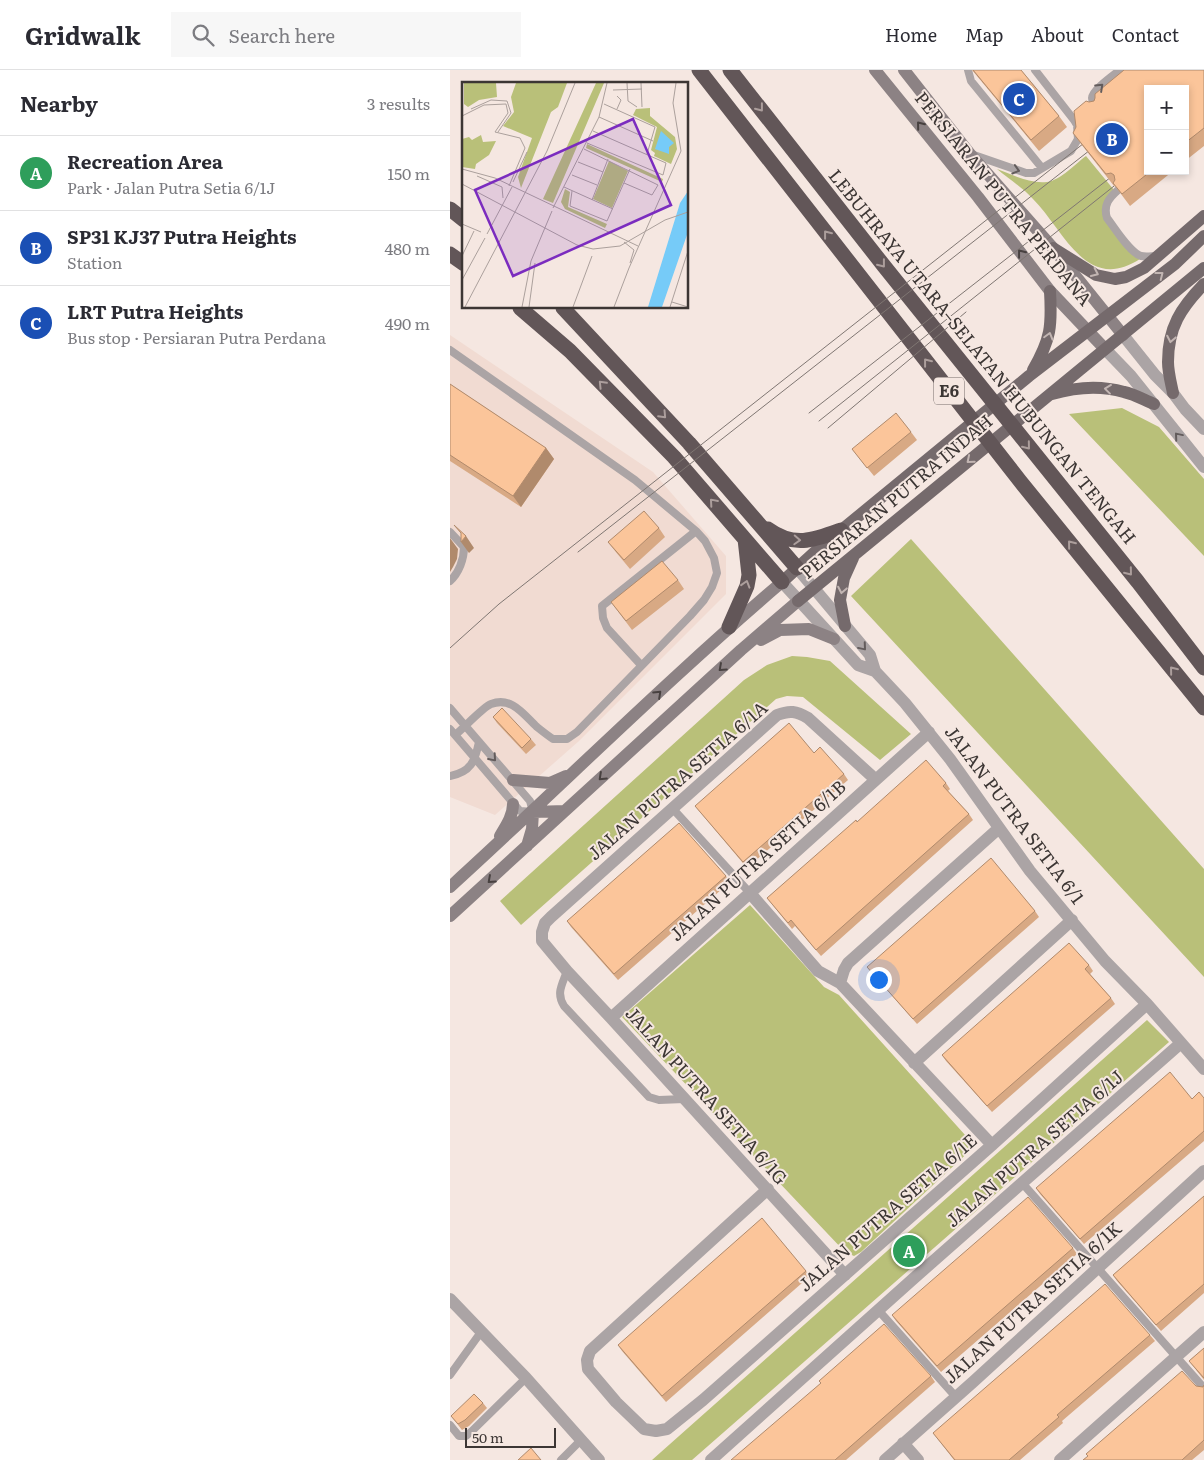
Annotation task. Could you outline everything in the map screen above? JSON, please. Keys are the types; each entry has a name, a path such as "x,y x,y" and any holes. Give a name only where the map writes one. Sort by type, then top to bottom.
{"highway":[{"name":"E6","path":"699,70 1020,481 1204,708"},
{"name":"LEBUHRAYA UTARA–SELATAN HUBUNGAN TENGAH","path":"730,70 1204,668"},
{"path":"450,209 462,218"},
{"path":"450,254 462,263"},
{"path":"521,309 570,351 674,457 782,582"},
{"path":"564,309 689,443 797,568"},
{"path":"757,520 779,537 789,540 810,540 841,530"},
{"path":"729,627 747,586 749,574 744,539"}],"main road":[{"name":"PERSIARAN PUTRA PERDANA","path":"875,70 978,197 1050,291 1105,349"},
{"name":"PERSIARAN PUTRA PERDANA","path":"904,70 970,154 1053,248 1123,335"},
{"path":"1053,248 1096,275 1115,279 1126,278 1158,256 1204,216"},
{"name":"PERSIARAN PUTRA INDAH","path":"782,582 841,530 1030,376 1175,264 1204,236"},
{"name":"PERSIARAN PUTRA INDAH","path":"798,602 1204,268"},
{"path":"1173,393 1167,363 1174,322 1186,303 1204,284"},
{"path":"1030,376 1042,356 1049,338 1052,316 1050,291"},
{"path":"1048,396 1085,388 1107,389 1125,392 1154,404"},
{"path":"845,626 840,600 844,578 854,555"},
{"path":"450,887 533,812 729,627 782,582"},
{"path":"450,916 741,650 798,602"},
{"path":"741,650 780,630 809,629 834,639"},
{"path":"513,780 550,783 573,773"},
{"path":"494,847 509,821 513,804"},
{"path":"533,812 565,811"},
{"path":"527,847 532,829 533,812"}],"street":[{"path":"1123,335 1155,375 1204,429"},
{"path":"1105,349 1131,376 1204,467"},
{"path":"797,568 870,655 875,671"},
{"path":"782,582 798,602 858,665 875,671"},
{"name":"JALAN PUTRA SETIA 6/1","path":"875,671 905,703 950,759 998,829 1030,871 1105,961 1147,1004 1204,1069"},
{"name":"JALAN PUTRA SETIA 6/1A","path":"542,941 545,923 551,916 777,715 789,710 798,712 808,718 875,780"},
{"name":"JALAN PUTRA SETIA 6/1B","path":"611,1018 929,732"},
{"path":"840,983 848,964 998,829"},
{"path":"750,893 818,971 840,983 992,1146"},
{"path":"914,1062 1072,920"},
{"name":"JALAN PUTRA SETIA 6/1G","path":"542,941 567,971 845,1275"},
{"name":"JALAN PUTRA SETIA 6/1E","path":"768,1189 590,1351 587,1360 588,1369 616,1402 644,1429 656,1431 667,1429 703,1400 992,1146 1147,1004"},
{"name":"JALAN PUTRA SETIA 6/1J","path":"711,1460 1181,1043"},
{"name":"JALAN PUTRA SETIA 6/1K","path":"885,1460 1204,1171"},
{"path":"450,1299 526,1378 599,1460"},
{"path":"1060,1460 1204,1332"},
{"path":"903,1443 918,1460"}],"lane":[{"path":"968,70 971,81 1042,168"},
{"path":"970,154 1026,174 1034,173 1071,151 1078,139 1074,120 1035,70"},
{"path":"1098,108 1092,95 1095,90 1120,70"},
{"path":"1118,190 1107,202 1107,218 1136,254 1158,256"},
{"path":"450,350 635,480 696,531 705,541 714,558 717,573 712,587 690,616 577,732 566,739 552,739 517,707 508,703 490,704 465,726 453,732 513,804 520,811 533,812 530,801 513,780 479,742 465,726 450,708"},
{"path":"641,665 607,628 603,618 602,606 696,531"},
{"path":"450,532 464,547 464,553 456,576 450,581"},
{"path":"450,776 466,771 476,759 479,742"},
{"path":"673,809 750,893"},
{"path":"567,971 560,990 560,999 564,1006 649,1097 659,1100 684,1099"},
{"path":"1023,1184 1204,1388"},
{"path":"879,1311 956,1396"},
{"path":"450,1374 481,1332"},
{"path":"450,1425 459,1436 466,1436 526,1378"},
{"path":"561,1460 581,1440"}],"shaded area":[{"path":"450,335 653,472 726,556 726,594 579,741 495,815 450,797"}],"green space":[{"path":"1086,156 1114,190 1102,212 1140,259 1121,268 1105,269 1091,264 1078,254 1033,199 997,169 1028,180 1047,182 1063,175"},
{"path":"1122,408 1159,427 1204,479 1204,556 1069,414"},
{"path":"911,539 1204,869 1204,977 851,596"},
{"path":"792,656 830,661 911,734 880,760 803,697 787,696 776,699 521,925 500,901 744,680 767,665"},
{"path":"750,905 824,987 839,995 975,1146 861,1252 854,1256 845,1252 622,1017"},
{"path":"1147,1020 1169,1042 692,1460 652,1460"}],"building":[{"path":"973,70 1021,70 1059,116 1031,140"},
{"path":"1124,70 1204,70 1204,128 1189,140 1189,85 1144,85 1144,175 1146,175 1122,194 1113,183 1115,180 1114,175 1111,173 1106,174 1073,133 1076,127 1074,111 1086,101 1094,101 1095,94"},
{"path":"450,384 546,448 513,496 450,455"},
{"path":"896,413 911,432 867,468 852,449"},
{"path":"644,511 659,528 624,560 608,542"},
{"path":"454,525 466,536 461,542 461,533"},
{"path":"662,561 678,580 626,621 611,602"},
{"path":"502,708 531,739 522,748 493,717"},
{"path":"789,723 814,753 820,747 844,774 743,862 695,806"},
{"path":"926,760 946,783 943,786 969,814 816,950 791,920 788,923 767,898 856,820 857,822"},
{"path":"679,823 726,876 614,974 567,921"},
{"path":"991,858 1035,911 913,1019 867,967"},
{"path":"1069,943 1089,965 1085,969 1111,998 987,1106 942,1055"},
{"path":"1170,1072 1192,1099 1199,1092 1204,1098 1204,1131 1080,1239 1036,1188"},
{"path":"1204,1196 1204,1284 1156,1325 1113,1275"},
{"path":"1028,1197 1073,1248 937,1366 892,1315"},
{"path":"762,1218 806,1271 662,1396 618,1345"},
{"path":"1105,1284 1150,1335 1057,1415 1059,1417 1009,1460 955,1460 933,1433"},
{"path":"884,1324 931,1376 835,1460 731,1460 821,1383 819,1381"},
{"path":"1204,1348 1204,1378 1189,1361"},
{"path":"1182,1371 1196,1386 1203,1387 1204,1385 1204,1440 1182,1460 1083,1460 1088,1456 1086,1454"},
{"path":"474,1394 483,1403 458,1424 451,1416"},
{"path":"531,1448 541,1460 518,1460"}],"tram line":[{"path":"450,648 499,604 1093,136"},
{"path":"578,552 1099,143"},
{"path":"819,421 1144,162"},
{"path":"809,413 1120,170"},
{"path":"828,428 966,312"}],"place":[{"name":"LRT Putra Heights","path":"1019,99"},
{"name":"SP31 KJ37 Putra Heights","path":"1112,139"},
{"name":"Recreation Area","path":"909,1251"}]}
